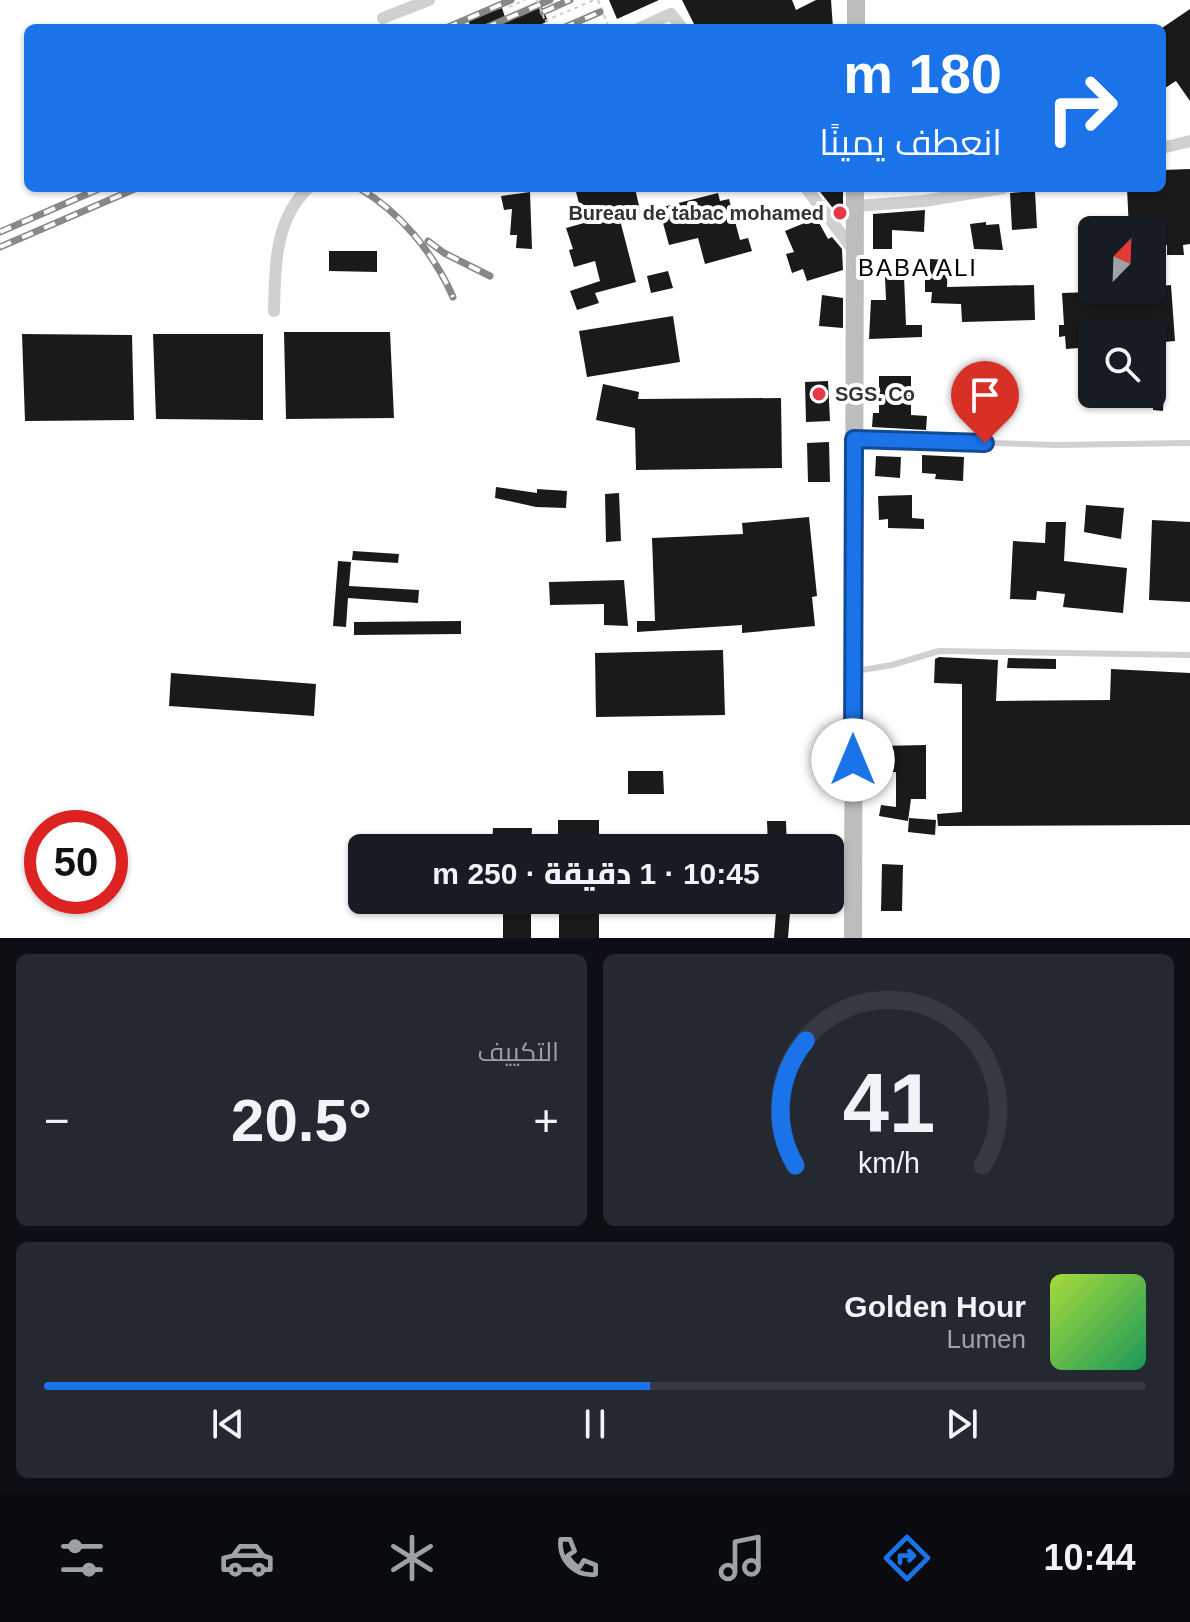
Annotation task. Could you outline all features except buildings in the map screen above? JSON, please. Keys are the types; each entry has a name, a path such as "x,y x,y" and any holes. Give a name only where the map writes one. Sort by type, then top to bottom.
{"main road":[{"path":"856,0 856,24"},
{"path":"853,938 855,197"}],"street":[{"path":"383,18 429,0"},
{"path":"649,24 671,14 679,24"},
{"path":"1166,147 1190,141"},
{"path":"274,311 276,250 288,218 305,192"},
{"path":"809,192 855,252"},
{"path":"855,197 924,201 979,192"}],"lane":[{"path":"854,439 1057,445 1190,443"},
{"path":"853,671 892,665 939,651 1190,655"}],"path":[{"path":"509,7 525,0"},
{"path":"537,0 545,21 596,0 607,24"}],"railway":[{"path":"455,24 511,0"},
{"path":"494,24 550,0"},
{"path":"543,12 570,0"},
{"path":"572,24 600,12"},
{"path":"0,232 92,192"},
{"path":"0,247 128,192"},
{"path":"365,192 389,209 426,249 453,297"},
{"path":"428,241 444,253 490,276"}],"place":[{"name":"Bureau de tabac mohamed","path":"840,213"},
{"name":"SGS. Co","path":"819,394"}],"district":[{"name":"BABA ALI","path":"918,268"}],"route":[{"path":"853,760 854,439 985,443"}]}
